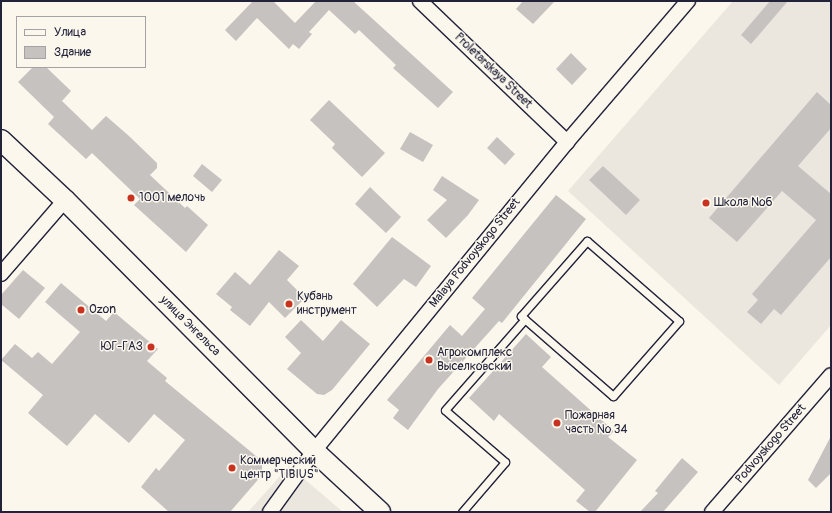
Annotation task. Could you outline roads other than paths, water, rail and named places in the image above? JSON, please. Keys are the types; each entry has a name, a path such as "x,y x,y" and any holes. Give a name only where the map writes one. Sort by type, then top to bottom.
{"main road":[{"name":"улица Энгельса","path":"1,140 65,200 314,451 380,512"}],"street":[{"name":"Proletarskaya Street","path":"420,1 567,142"},
{"name":"Malaya Podvoyskogo Street","path":"270,512 314,451 567,142 688,1"},
{"path":"1,274 65,200"},
{"name":"Podvoyskogo Street","path":"712,512 830,377"}],"lane":[{"path":"587,241 679,321 613,396 525,319 521,316 587,241"},
{"path":"462,512 505,462 445,410 525,319"}],"place":[{"name":"1001 мелочь","path":"131,198"},
{"name":"Школа №6","path":"706,203"},
{"name":"Кубань инструмент","path":"289,304"},
{"name":"Ozon","path":"81,310"},
{"name":"ЮГ-ГАЗ","path":"151,347"},
{"name":"Агрокомплекс Выселковский","path":"429,360"},
{"name":"Пожарная часть № 34","path":"557,423"},
{"name":"Коммерческий центр \"TIBIUS\"","path":"232,468"}]}
